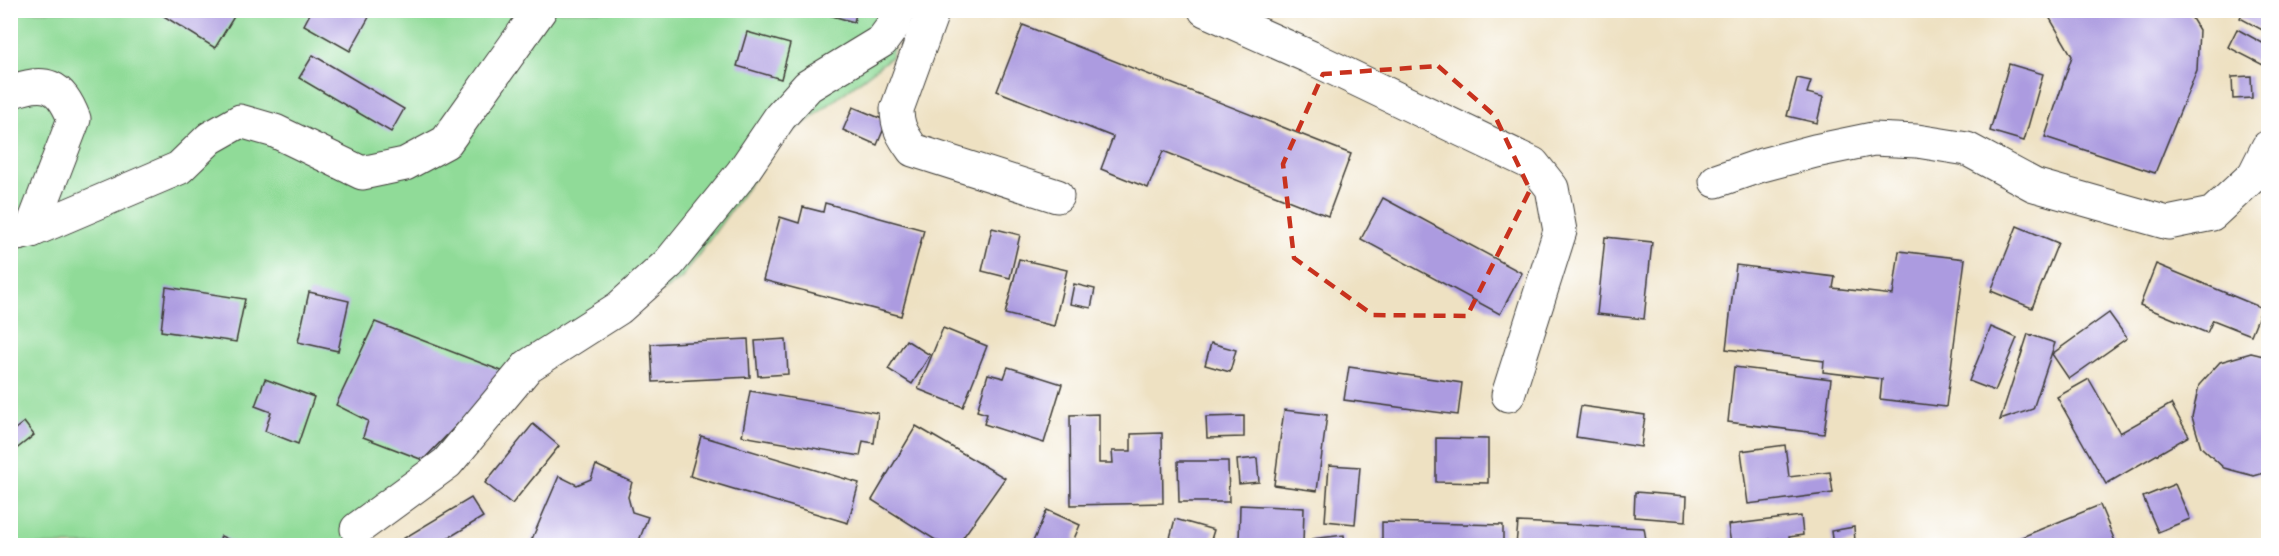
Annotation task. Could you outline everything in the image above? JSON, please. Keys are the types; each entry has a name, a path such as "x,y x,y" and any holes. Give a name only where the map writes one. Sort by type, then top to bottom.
{"street":[{"path":"21,233 179,168 210,138 240,121 275,131 362,173 405,164 446,142 540,10"},
{"path":"357,529 447,463 528,366 619,308 669,263 742,173 780,117 808,86 882,41 893,26 898,10"},
{"path":"933,10 897,109 897,123 901,133 913,150 1057,196"},
{"path":"1205,10 1512,153 1533,164 1552,188 1560,231 1508,395"},
{"path":"10,92 27,86 50,87 65,98 74,119 21,233"},
{"path":"1716,181 1762,165 1873,139 1917,141 1967,149 2034,185 2168,222 2212,214 2254,176 2268,147"}],"highlighted area":[{"path":"1438,66 1495,116 1530,190 1467,316 1373,315 1294,258 1283,164 1323,74"}],"green space":[{"path":"10,11 902,11 891,57 780,142 681,279 535,371 439,472 345,546 11,545"}],"building":[{"path":"154,10 238,10 215,48"},
{"path":"312,10 373,10 350,51 304,25"},
{"path":"811,10 857,10 854,22"},
{"path":"2045,10 2187,10 2199,30 2197,70 2155,173 2045,137 2072,56"},
{"path":"2244,10 2268,10 2268,33 2240,18"},
{"path":"1023,25 1351,154 1328,216 1163,151 1148,188 1101,169 1113,137 997,91"},
{"path":"2237,29 2268,46 2268,59 2265,66 2228,47"},
{"path":"747,32 790,44 781,79 737,66"},
{"path":"313,55 404,109 391,132 299,78"},
{"path":"2009,64 2043,74 2024,141 1990,131"},
{"path":"2251,76 2252,98 2233,99 2232,77"},
{"path":"1797,78 1811,81 1807,93 1823,97 1817,123 1787,116"},
{"path":"853,107 887,121 877,145 843,130"},
{"path":"1383,198 1522,273 1500,314 1361,239"},
{"path":"825,203 924,230 901,316 763,280 780,217 799,223 803,207 823,212"},
{"path":"2017,226 2058,243 2032,308 1991,291"},
{"path":"992,228 1020,235 1010,278 982,271"},
{"path":"1605,237 1652,242 1644,319 1597,314"},
{"path":"1899,251 1965,259 1946,407 1880,399 1882,379 1823,372 1824,361 1726,349 1736,265 1835,277 1833,288 1893,295"},
{"path":"1019,259 1067,270 1054,326 1005,314"},
{"path":"2156,264 2262,308 2251,335 2213,320 2207,333 2140,305"},
{"path":"1074,284 1095,289 1091,308 1070,304"},
{"path":"166,287 245,299 236,342 161,331"},
{"path":"309,292 349,301 338,351 298,342"},
{"path":"2109,313 2127,338 2069,379 2052,354"},
{"path":"375,322 507,373 423,460 363,437 368,421 336,405"},
{"path":"1991,327 2017,338 1995,391 1969,381"},
{"path":"943,328 987,346 963,407 918,389"},
{"path":"2028,334 2055,343 2033,409 2000,420"},
{"path":"748,339 750,377 653,382 651,344"},
{"path":"786,339 788,374 758,376 755,341"},
{"path":"906,340 930,355 912,384 888,369"},
{"path":"1211,343 1236,350 1230,372 1205,365"},
{"path":"2251,353 2268,357 2268,472 2254,476 2224,468 2201,447 2192,417 2199,385 2220,362"},
{"path":"1008,367 1062,384 1044,443 984,424 987,414 977,411 988,374 1004,378"},
{"path":"1349,367 1462,383 1458,415 1344,400"},
{"path":"1734,367 1831,379 1824,434 1728,422"},
{"path":"265,379 314,397 298,444 265,431 271,412 255,406"},
{"path":"2089,379 2120,433 2171,404 2189,436 2106,484 2057,397"},
{"path":"750,391 878,413 874,443 863,441 860,456 742,436"},
{"path":"1581,406 1645,415 1641,447 1576,437"},
{"path":"1284,410 1327,415 1317,491 1274,485"},
{"path":"1099,414 1099,463 1113,463 1112,451 1131,451 1131,434 1162,433 1163,503 1071,505 1070,415"},
{"path":"1244,416 1244,437 1207,438 1206,417"},
{"path":"24,422 34,435 10,454 10,433"},
{"path":"533,424 559,446 512,504 485,483"},
{"path":"916,426 1005,478 957,546 945,546 872,500"},
{"path":"701,436 859,483 848,523 690,476"},
{"path":"1436,438 1488,439 1488,483 1436,482"},
{"path":"1785,445 1789,477 1830,472 1833,493 1748,504 1741,451"},
{"path":"1257,458 1259,482 1239,484 1237,460"},
{"path":"1178,461 1228,461 1229,502 1179,502"},
{"path":"596,465 632,482 628,497 632,512 648,517 637,546 529,546 559,476 577,485 591,479"},
{"path":"1329,465 1360,467 1355,524 1325,521"},
{"path":"2175,484 2190,519 2158,532 2143,497"},
{"path":"1635,492 1687,496 1686,521 1634,517"},
{"path":"471,498 483,517 435,546 391,546"},
{"path":"1240,505 1304,508 1303,544 1239,541"},
{"path":"2100,505 2117,546 2002,546 2002,545"},
{"path":"1047,510 1080,525 1074,539 1082,543 1081,546 1031,546"},
{"path":"1801,516 1803,535 1789,537 1790,546 1773,546 1773,539 1731,544 1728,525"},
{"path":"1175,519 1214,530 1209,546 1196,546 1170,538"},
{"path":"1382,522 1503,525 1503,546 1382,546"},
{"path":"1518,522 1644,528 1647,546 1516,546"},
{"path":"1854,527 1855,542 1833,546 1831,531"},
{"path":"1344,535 1345,546 1313,546 1312,539"},
{"path":"221,536 242,546 217,546"}]}
